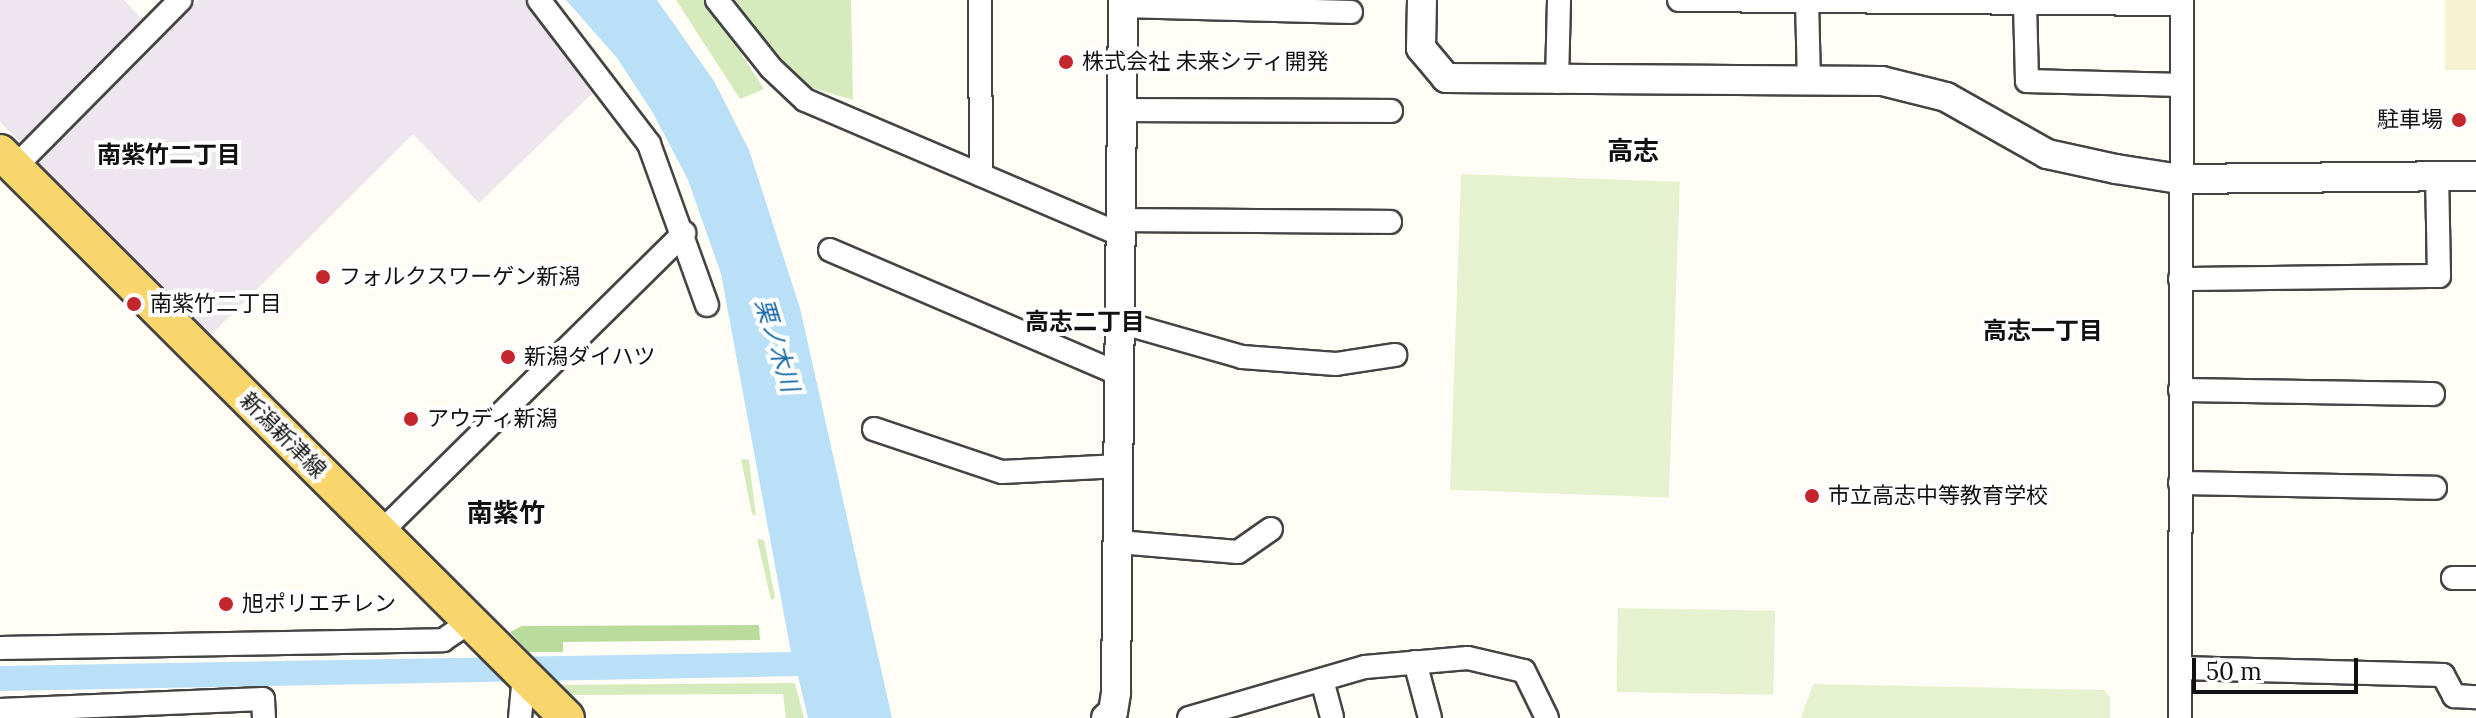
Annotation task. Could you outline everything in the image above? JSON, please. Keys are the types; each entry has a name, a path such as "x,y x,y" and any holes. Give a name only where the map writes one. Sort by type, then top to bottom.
{"main road":[{"name":"新潟新津線","path":"7,159 567,718"}],"street":[{"path":"7,159 180,0"},
{"path":"539,0 649,144 684,233 707,305"},
{"path":"717,0 771,68 805,100 981,175 1124,228 1390,222"},
{"path":"980,0 981,175"},
{"path":"1422,0 1421,48 1446,78 1557,82 1882,81 1946,97 2047,154 2180,179 2476,176"},
{"path":"1557,82 1559,0"},
{"path":"1679,0 2025,4 2182,2 2180,718"},
{"path":"1806,2 1809,83"},
{"path":"1113,716 1123,323 1123,3 1351,12"},
{"path":"2025,4 2027,81 2181,85"},
{"path":"1124,110 1391,111"},
{"path":"2180,279 2439,276 2437,176"},
{"path":"381,532 684,233"},
{"path":"830,250 1121,375"},
{"path":"1123,323 1242,357 1336,364 1395,355"},
{"path":"2180,390 2433,394"},
{"path":"874,429 1002,472 1120,466"},
{"path":"2180,483 2435,488"},
{"path":"1118,542 1238,552 1271,529"},
{"path":"2453,578 2476,578"},
{"path":"0,648 443,640 470,622"},
{"path":"1189,718 1252,710 1322,680 1365,667 1468,658 1524,671 1547,718"},
{"path":"1415,662 1430,718"},
{"path":"2180,668 2443,675 2454,696 2476,697"},
{"path":"520,718 524,675"},
{"path":"1322,680 1332,718"},
{"path":"0,710 263,699 264,718"}],"shaded area":[{"path":"0,0 124,0 142,19 21,143 0,122"},
{"path":"198,0 531,0 600,86 479,203 413,134 208,338 30,158"},
{"path":"2445,0 2476,0 2476,70 2445,70"}],"green space":[{"path":"676,0 707,0 764,89 740,99"},
{"path":"731,0 851,0 853,100 809,87 773,58"},
{"path":"1461,174 1680,182 1669,497 1450,490"},
{"path":"741,459 749,460 756,516 752,514"},
{"path":"757,539 764,540 775,598 771,600"},
{"path":"1618,608 1775,611 1774,695 1617,692"},
{"path":"759,625 760,640 563,642 563,652 529,652 510,632 522,626"},
{"path":"795,683 804,718 786,718 783,694 566,695 556,685"},
{"path":"1813,684 2104,690 2110,697 2110,718 1801,718"}],"water":[{"name":"栗ノ木川","path":"566,0 657,0 714,81 749,150 800,308 892,718 808,718 798,676 0,691 0,666 791,652 721,274 688,180 653,113 617,58"}],"place":[{"name":"株式会社 未来シティ開発","path":"1066,62"},
{"name":"駐車場","path":"2459,120"},
{"name":"フォルクスワーゲン新潟","path":"323,277"},
{"name":"南紫竹二丁目","path":"134,304"},
{"name":"新潟ダイハツ","path":"508,357"},
{"name":"アウディ新潟","path":"411,419"},
{"name":"市立高志中等教育学校","path":"1812,496"},
{"name":"旭ポリエチレン","path":"226,604"}],"district":[{"name":"高志","path":"1633,151"},
{"name":"南紫竹二丁目","path":"169,155"},
{"name":"高志二丁目","path":"1085,322"},
{"name":"高志一丁目","path":"2043,331"},
{"name":"南紫竹","path":"506,513"}]}
